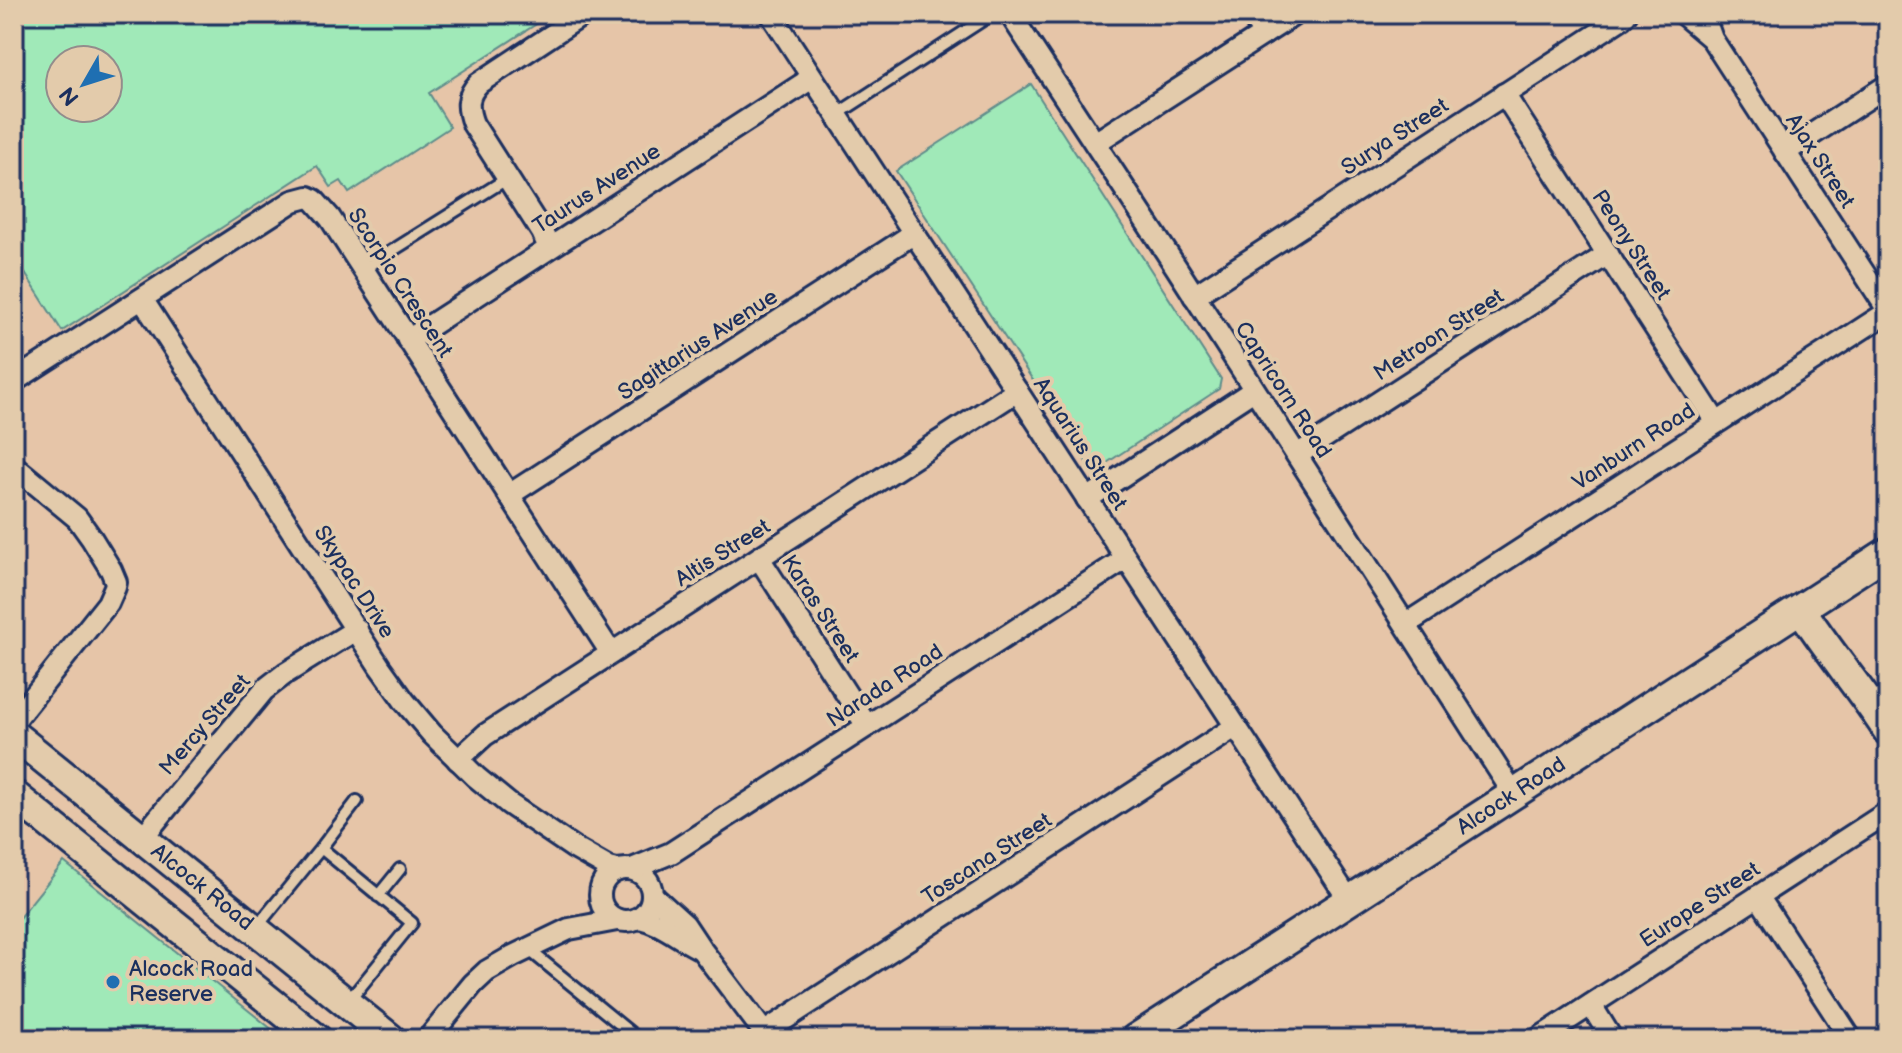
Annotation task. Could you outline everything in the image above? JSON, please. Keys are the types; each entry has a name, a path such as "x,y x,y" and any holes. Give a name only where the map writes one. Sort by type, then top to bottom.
{"street":[{"path":"549,248 473,124 468,106 472,90 479,83 584,14"},
{"name":"Capricorn Road","path":"1010,14 1514,794"},
{"path":"1251,14 1264,34"},
{"path":"1095,143 1295,14"},
{"name":"Ajax Street","path":"1683,14 1712,39"},
{"name":"Ajax Street","path":"1703,14 1712,39 1888,311"},
{"name":"Surya Street","path":"1194,296 1628,15"},
{"name":"Aquarius Street","path":"776,16 812,78 913,234 1349,900"},
{"name":"Taurus Avenue","path":"408,340 812,78"},
{"path":"1785,152 1888,85"},
{"name":"Peony Street","path":"1504,94 1716,422"},
{"name":"Scorpio Crescent","path":"14,381 301,198 308,197 330,218 611,653"},
{"name":"Sagittarius Avenue","path":"509,495 913,234"},
{"name":"Metroon Street","path":"1297,455 1608,254"},
{"name":"Skypac Drive","path":"142,299 405,702 432,734 509,804 574,848 609,868 624,870"},
{"name":"Vanburn Road","path":"1406,624 1888,311"},
{"path":"1087,499 1254,390"},
{"name":"Altis Street","path":"458,760 485,735 1017,391"},
{"path":"14,466 77,518 116,582 108,603 14,721"},
{"name":"Alcock Road","path":"1135,1039 1888,552"},
{"name":"Karas Street","path":"759,558 867,726"},
{"name":"Narada Road","path":"624,870 671,853 1125,559"},
{"path":"1809,604 1847,646 1865,696 1888,731"},
{"name":"Mercy Street","path":"142,838 264,690 357,629"},
{"name":"Toscana Street","path":"767,1035 1235,727"},
{"name":"Alcock Road","path":"14,735 391,1039"},
{"name":"Alcock Road","path":"14,795 317,1039"},
{"name":"Europe Street","path":"1538,1039 1888,812"},
{"name":"Skypac Drive","path":"574,848 600,894"},
{"name":"Narada Road","path":"652,893 656,878 671,853"},
{"path":"701,949 655,921 640,918 624,922 605,912 600,894 607,876 624,870 645,877 652,893 685,925 767,1035"},
{"path":"640,918 651,904 652,893"},
{"path":"569,929 600,894"},
{"path":"1758,896 1851,1039"},
{"path":"428,1039 479,978 569,929 617,920"},
{"path":"1591,1005 1612,1039"}],"lane":[{"path":"836,115 992,14"},
{"path":"363,269 508,178"},
{"path":"255,929 357,801"},
{"path":"321,848 412,923 347,1004"},
{"path":"378,896 400,869"},
{"path":"528,949 638,1039"}],"green space":[{"path":"14,14 552,14 429,93 450,127 349,193 341,181 331,187 317,166 62,331 14,256"},
{"path":"1031,84 1221,379 1219,389 1099,468 1089,466 896,171"},
{"name":"Alcock Road Reserve","path":"64,862 284,1039 14,1039 14,924"}],"place":[{"name":"Alcock Road Reserve","path":"113,982"}]}
